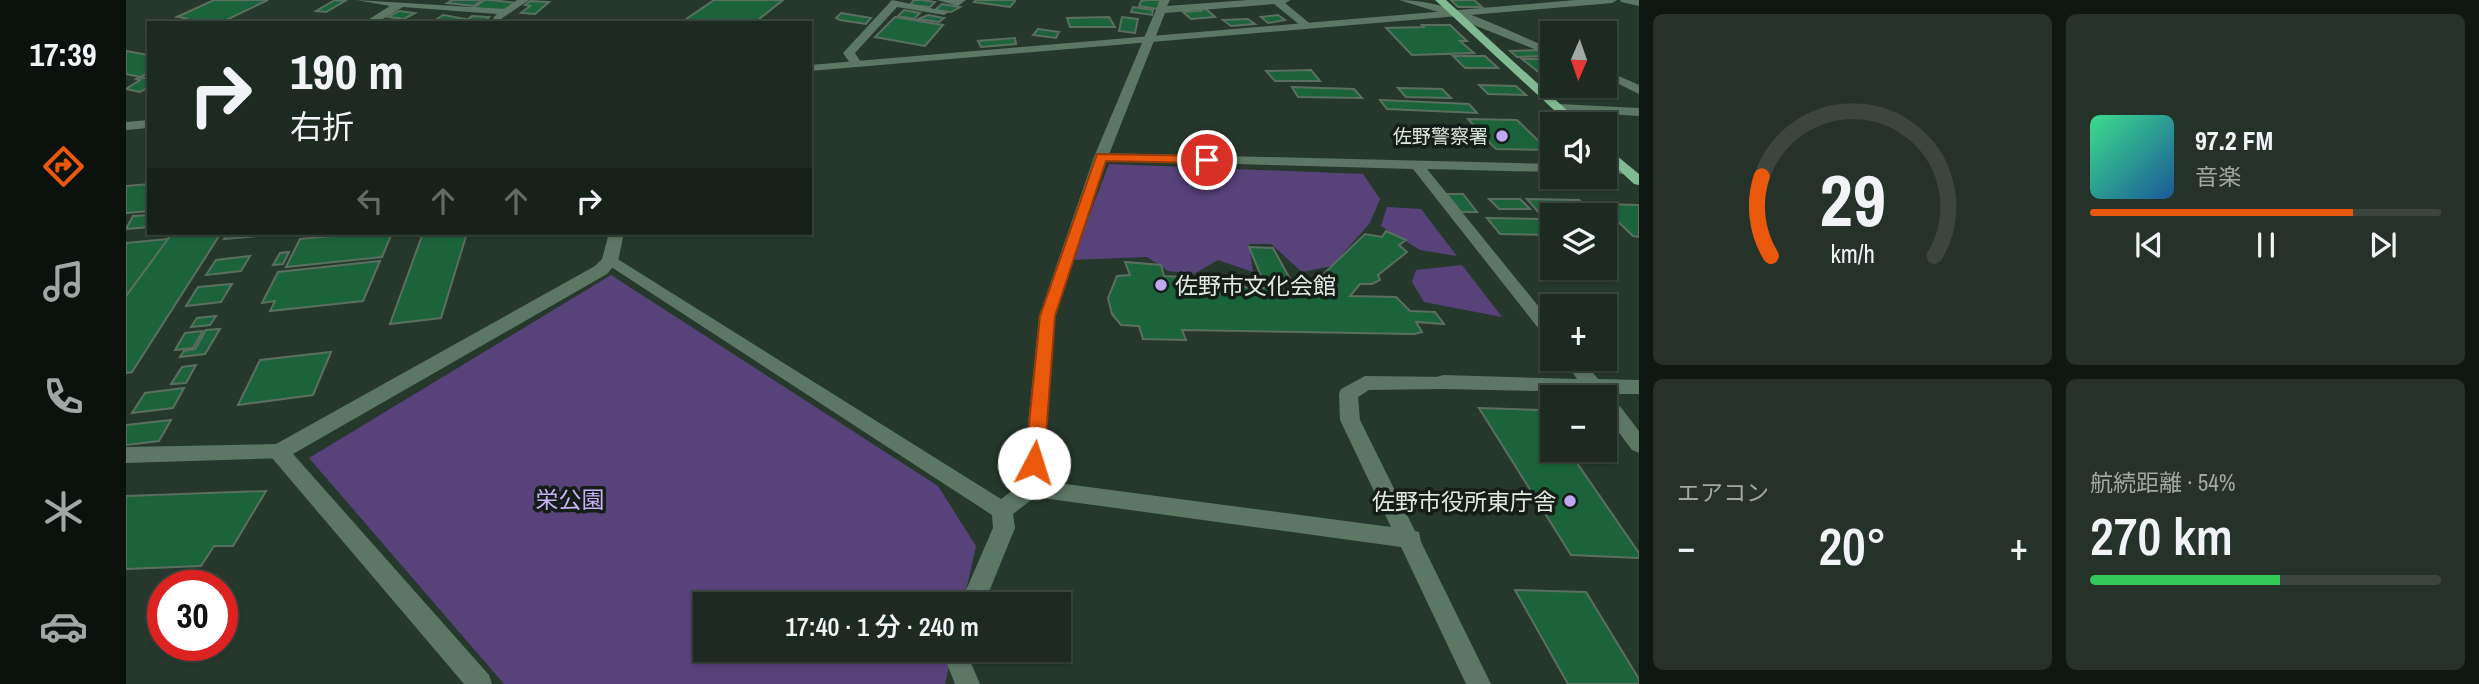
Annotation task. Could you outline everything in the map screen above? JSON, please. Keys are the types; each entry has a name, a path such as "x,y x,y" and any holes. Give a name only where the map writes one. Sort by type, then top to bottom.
{"main road":[{"path":"1440,0 1563,112"},
{"path":"1617,161 1639,181"}],"street":[{"path":"361,0 508,12"},
{"path":"494,21 524,0"},
{"path":"942,0 958,3 961,0"},
{"path":"1275,0 1309,27"},
{"path":"1032,488 1048,316 1101,157 1163,5 1286,0"},
{"path":"1404,0 1455,14 1540,48"},
{"path":"812,68 1612,0"},
{"path":"1625,0 1639,3"},
{"path":"856,64 849,52 896,2 944,12"},
{"path":"371,21 401,4"},
{"path":"1617,79 1639,90"},
{"path":"1559,108 1639,112"},
{"path":"126,126 147,124"},
{"path":"1101,157 1540,168"},
{"path":"1417,165 1540,319"},
{"path":"1617,170 1627,170"},
{"path":"126,455 279,452 610,261 616,235"},
{"path":"610,261 1002,510"},
{"path":"1582,371 1593,385"},
{"path":"1479,684 1350,420 1348,394 1365,383 1443,382 1540,389"},
{"path":"1617,391 1639,387"},
{"path":"1617,416 1639,445"},
{"path":"279,452 480,684"},
{"path":"1002,510 1032,488 1410,539"},
{"path":"977,592 1004,528 1002,510"},
{"path":"959,662 968,684"}],"green space":[{"path":"1109,164 1363,174 1380,199 1370,223 1332,266 1302,272 1271,244 1249,244 1253,272 1218,260 1194,274 1168,271 1147,257 1072,260"},
{"path":"1387,207 1421,209 1457,256 1420,250 1381,226"},
{"path":"1462,265 1502,317 1424,302 1412,282 1416,270"},
{"name":"栄公園","path":"611,275 938,486 976,546 966,592 693,592 693,662 950,662 945,684 504,684 309,458"}],"building":[{"path":"214,0 268,0 224,21 180,21 186,18 177,17"},
{"path":"335,0 345,1 326,12 316,11"},
{"path":"452,0 482,0 474,6 447,3"},
{"path":"485,0 515,3 502,11 473,8"},
{"path":"714,0 783,0 757,21 685,20"},
{"path":"914,0 935,2 930,7 910,5"},
{"path":"1160,0 1158,9 1139,6 1141,1"},
{"path":"1451,0 1474,0 1482,7 1458,7"},
{"path":"530,1 549,2 535,14 521,13 530,6 525,5"},
{"path":"1015,1 1010,7 974,2"},
{"path":"942,4 960,7 951,12 935,10"},
{"path":"1133,7 1153,10 1152,15 1131,12"},
{"path":"1199,9 1206,9 1215,17 1191,19 1183,12 1201,11"},
{"path":"904,10 920,13 914,19 898,16"},
{"path":"399,11 415,13 404,19 388,17"},
{"path":"841,13 871,18 866,24 836,18"},
{"path":"443,15 466,19 463,21 434,21"},
{"path":"928,15 944,18 939,22 918,19"},
{"path":"1278,15 1285,20 1268,23 1261,17"},
{"path":"472,16 489,17 485,21 466,21"},
{"path":"895,17 943,25 925,46 875,37"},
{"path":"1109,17 1115,27 1070,27 1067,18"},
{"path":"1122,17 1138,19 1135,33 1119,31"},
{"path":"1248,19 1255,24 1231,26 1223,20"},
{"path":"1422,25 1450,25 1467,41 1460,41 1474,53 1412,55 1386,28 1424,27"},
{"path":"1038,29 1059,32 1056,38 1033,35"},
{"path":"1015,38 1016,44 981,47 978,41"},
{"path":"1537,50 1540,56 1517,57 1510,51"},
{"path":"126,51 147,55 147,74 140,77 126,74"},
{"path":"1453,56 1485,56 1498,68 1465,68"},
{"path":"1522,59 1540,59 1540,73"},
{"path":"1311,70 1320,81 1275,81 1266,71"},
{"path":"136,79 147,79 147,88 140,92 126,89 140,80"},
{"path":"1479,85 1516,86 1526,95 1488,94"},
{"path":"1292,87 1354,89 1362,98 1298,97"},
{"path":"1398,88 1442,89 1451,98 1406,97"},
{"path":"1380,100 1469,104 1477,113 1387,109"},
{"name":"佐野警察署","path":"1468,119 1517,120 1540,142 1540,150 1496,149 1484,137 1472,137 1470,134 1482,134"},
{"path":"147,184 147,211 126,213 126,186"},
{"path":"1447,194 1463,194 1477,212 1461,212"},
{"path":"1489,199 1520,199 1530,209 1499,209"},
{"path":"1527,199 1579,200 1582,203 1540,203 1539,213"},
{"path":"1617,204 1639,205 1639,237 1633,236 1617,220"},
{"path":"147,215 147,227 126,229 133,216"},
{"path":"1487,218 1540,219 1540,235 1500,234"},
{"name":"佐野市文化会館","path":"1386,231 1406,240 1399,245 1407,252 1378,275 1380,280 1372,284 1360,284 1350,296 1396,297 1410,311 1435,312 1444,324 1416,322 1422,332 1414,334 1182,330 1186,340 1143,339 1139,326 1121,325 1112,314 1108,298 1117,276 1130,275 1125,262 1161,265 1164,276 1206,278 1208,286 1266,288 1249,247 1273,248 1295,288 1309,288 1365,234 1382,237"},
{"path":"171,235 219,236 132,372 126,373 126,296"},
{"path":"227,235 269,235 224,239"},
{"path":"391,235 382,257 286,267 300,239"},
{"path":"422,235 466,235 441,318 390,324"},
{"path":"168,239 126,296 126,243"},
{"path":"289,252 283,264 273,265 280,253"},
{"path":"250,256 241,271 206,275 216,260"},
{"path":"380,261 363,301 270,311 275,301 262,303 278,272"},
{"path":"232,284 221,302 186,306 198,287"},
{"path":"216,316 210,325 191,327 197,318"},
{"path":"220,329 205,354 180,357 184,351 195,349 206,330"},
{"path":"203,331 193,348 175,350 185,333"},
{"path":"331,352 313,395 238,405 260,360"},
{"path":"196,365 186,383 171,384 182,367"},
{"path":"184,388 173,408 132,413 145,393"},
{"name":"佐野市役所東庁舎","path":"1479,408 1540,410 1540,462 1576,462 1639,553 1639,558 1571,555"},
{"path":"171,420 159,441 126,445 126,425"},
{"path":"266,491 233,546 214,546 201,566 126,569 126,496"},
{"path":"1515,590 1586,592 1639,679 1639,684 1568,684"}],"place":[{"name":"佐野警察署","path":"1502,136"},
{"name":"佐野市文化会館","path":"1161,285"},
{"name":"佐野市役所東庁舎","path":"1570,501"}],"route":[{"path":"1034,463 1048,316 1101,157 1207,160"}]}
